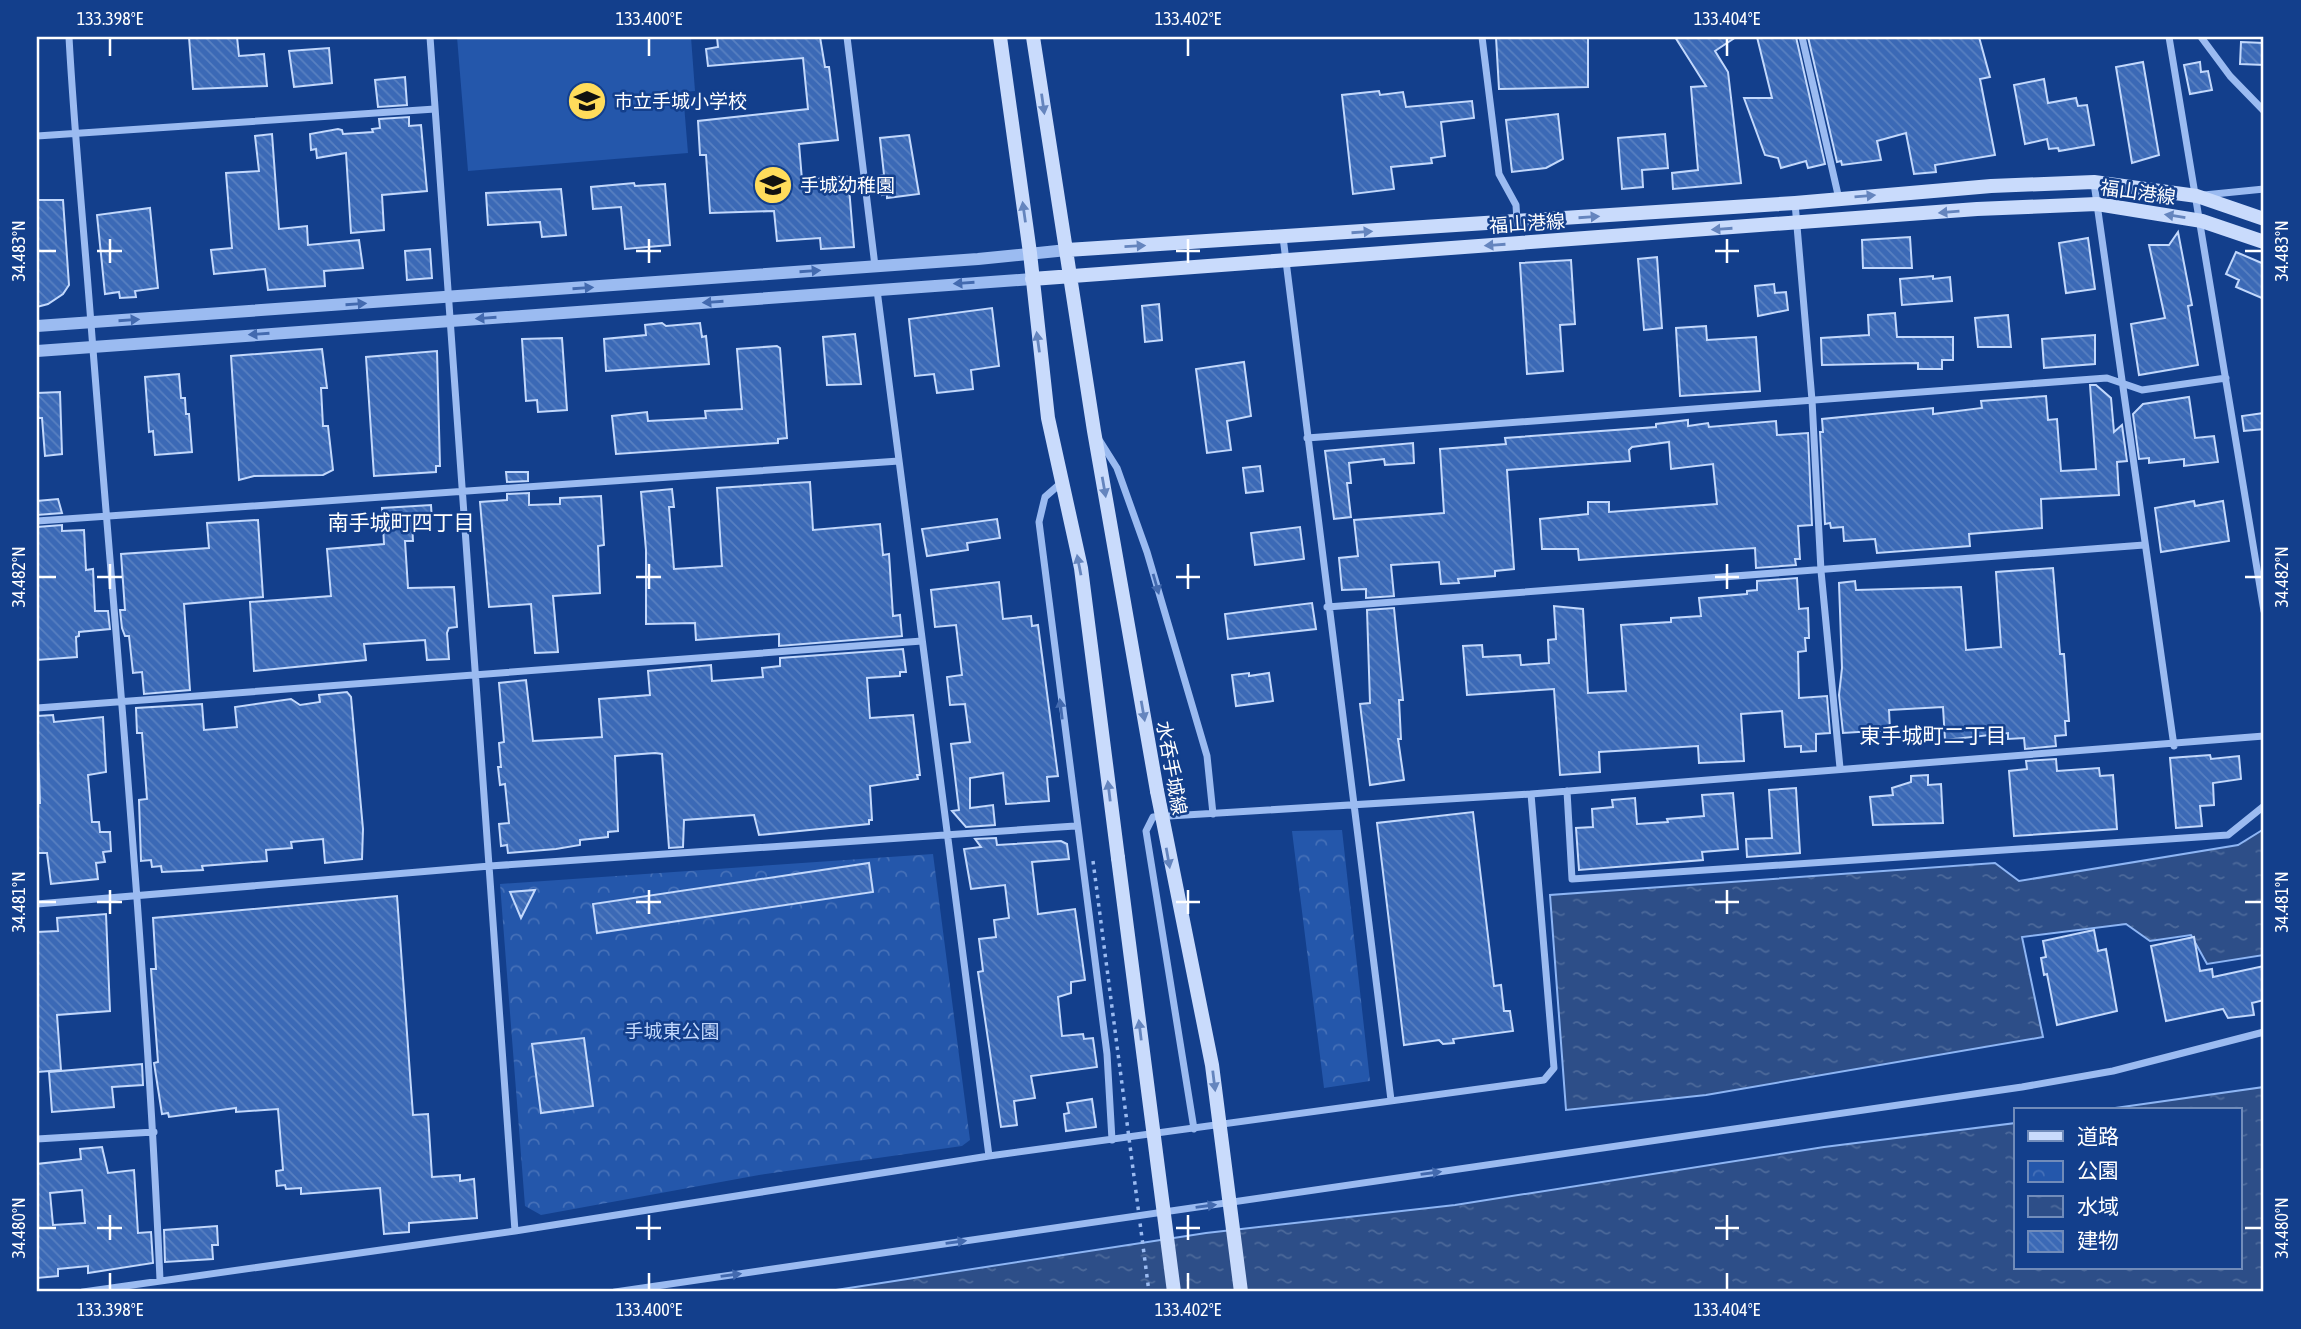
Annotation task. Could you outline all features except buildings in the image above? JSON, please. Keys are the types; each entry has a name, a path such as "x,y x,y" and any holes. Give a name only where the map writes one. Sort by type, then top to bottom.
{"main road":[{"path":"1000,37 1030,253 1048,418 1080,568 1174,1292"},
{"path":"1033,37 1067,250"},
{"name":"福山港線","path":"1067,250 1517,222 1991,186 2094,182 2197,196 2264,219"},
{"name":"福山港線","path":"1032,279 1285,258 1796,224 1977,209 2097,204 2202,221 2264,242"},
{"name":"水呑手城線","path":"1067,250 1094,431 1157,791 1212,1065 1241,1292"}],"street":[{"path":"69,37 74,134 91,323 104,516 122,701 154,1132 160,1280"},
{"path":"430,37 515,1231"},
{"path":"846,37 875,266"},
{"path":"1482,37 1499,174 1516,205 1517,222"},
{"path":"1801,37 1839,199"},
{"path":"2169,37 2202,221 2264,611"},
{"path":"2201,37 2231,76 2264,111"},
{"path":"37,136 435,109"},
{"path":"2094,182 2174,746"},
{"path":"2197,196 2264,188"},
{"path":"1795,202 1812,400 1821,571 1840,768"},
{"path":"1283,237 1327,607 1355,805 1391,1100"},
{"path":"37,326 449,298 1067,250"},
{"path":"37,351 1032,279"},
{"path":"877,290 989,1156"},
{"path":"1307,438 2107,378 2142,390 2226,378"},
{"path":"1094,431 1117,468 1147,552 1207,756 1213,814"},
{"path":"37,521 899,461"},
{"path":"1060,483 1045,497 1039,522 1075,826 1107,1054 1112,1140"},
{"path":"1327,607 2144,545"},
{"path":"37,708 922,641"},
{"path":"1194,1129 1146,831 1153,817 1531,794 1840,768 2174,746 2264,736"},
{"path":"1567,791 1573,879 2228,835 2264,806"},
{"path":"83,1292 515,1231 989,1156 1544,1080 1554,1068 1531,794"},
{"path":"37,904 490,866 1075,826"},
{"path":"615,1292 2008,1089 2113,1071 2264,1032"},
{"path":"37,1139 154,1132"}],"path":[{"path":"1093,861 1149,1292"}],"green space":[{"name":"市立手城小学校","path":"457,37 691,37 695,91 683,92 688,153 468,171"},
{"path":"1342,830 1370,1081 1324,1088 1292,831"},
{"name":"手城東公園","path":"933,854 970,1140 962,1146 759,1175 541,1215 525,1206 500,884"}],"water":[{"path":"2264,829 2264,955 2207,964 2191,935 2150,941 2126,924 2022,937 2043,1037 1706,1095 1566,1110 1550,895 1995,863 2019,881 2238,845"},
{"path":"2264,1087 2264,1292 823,1292 1206,1233 1455,1205 1824,1147 2014,1123 2014,1270 2242,1270 2242,1108 2115,1108"}],"place":[{"name":"市立手城小学校","path":"587,101"},
{"name":"手城幼稚園","path":"773,185"}],"district":[{"name":"南手城町四丁目","path":"401,522"},
{"name":"東手城町二丁目","path":"1933,735"}]}
